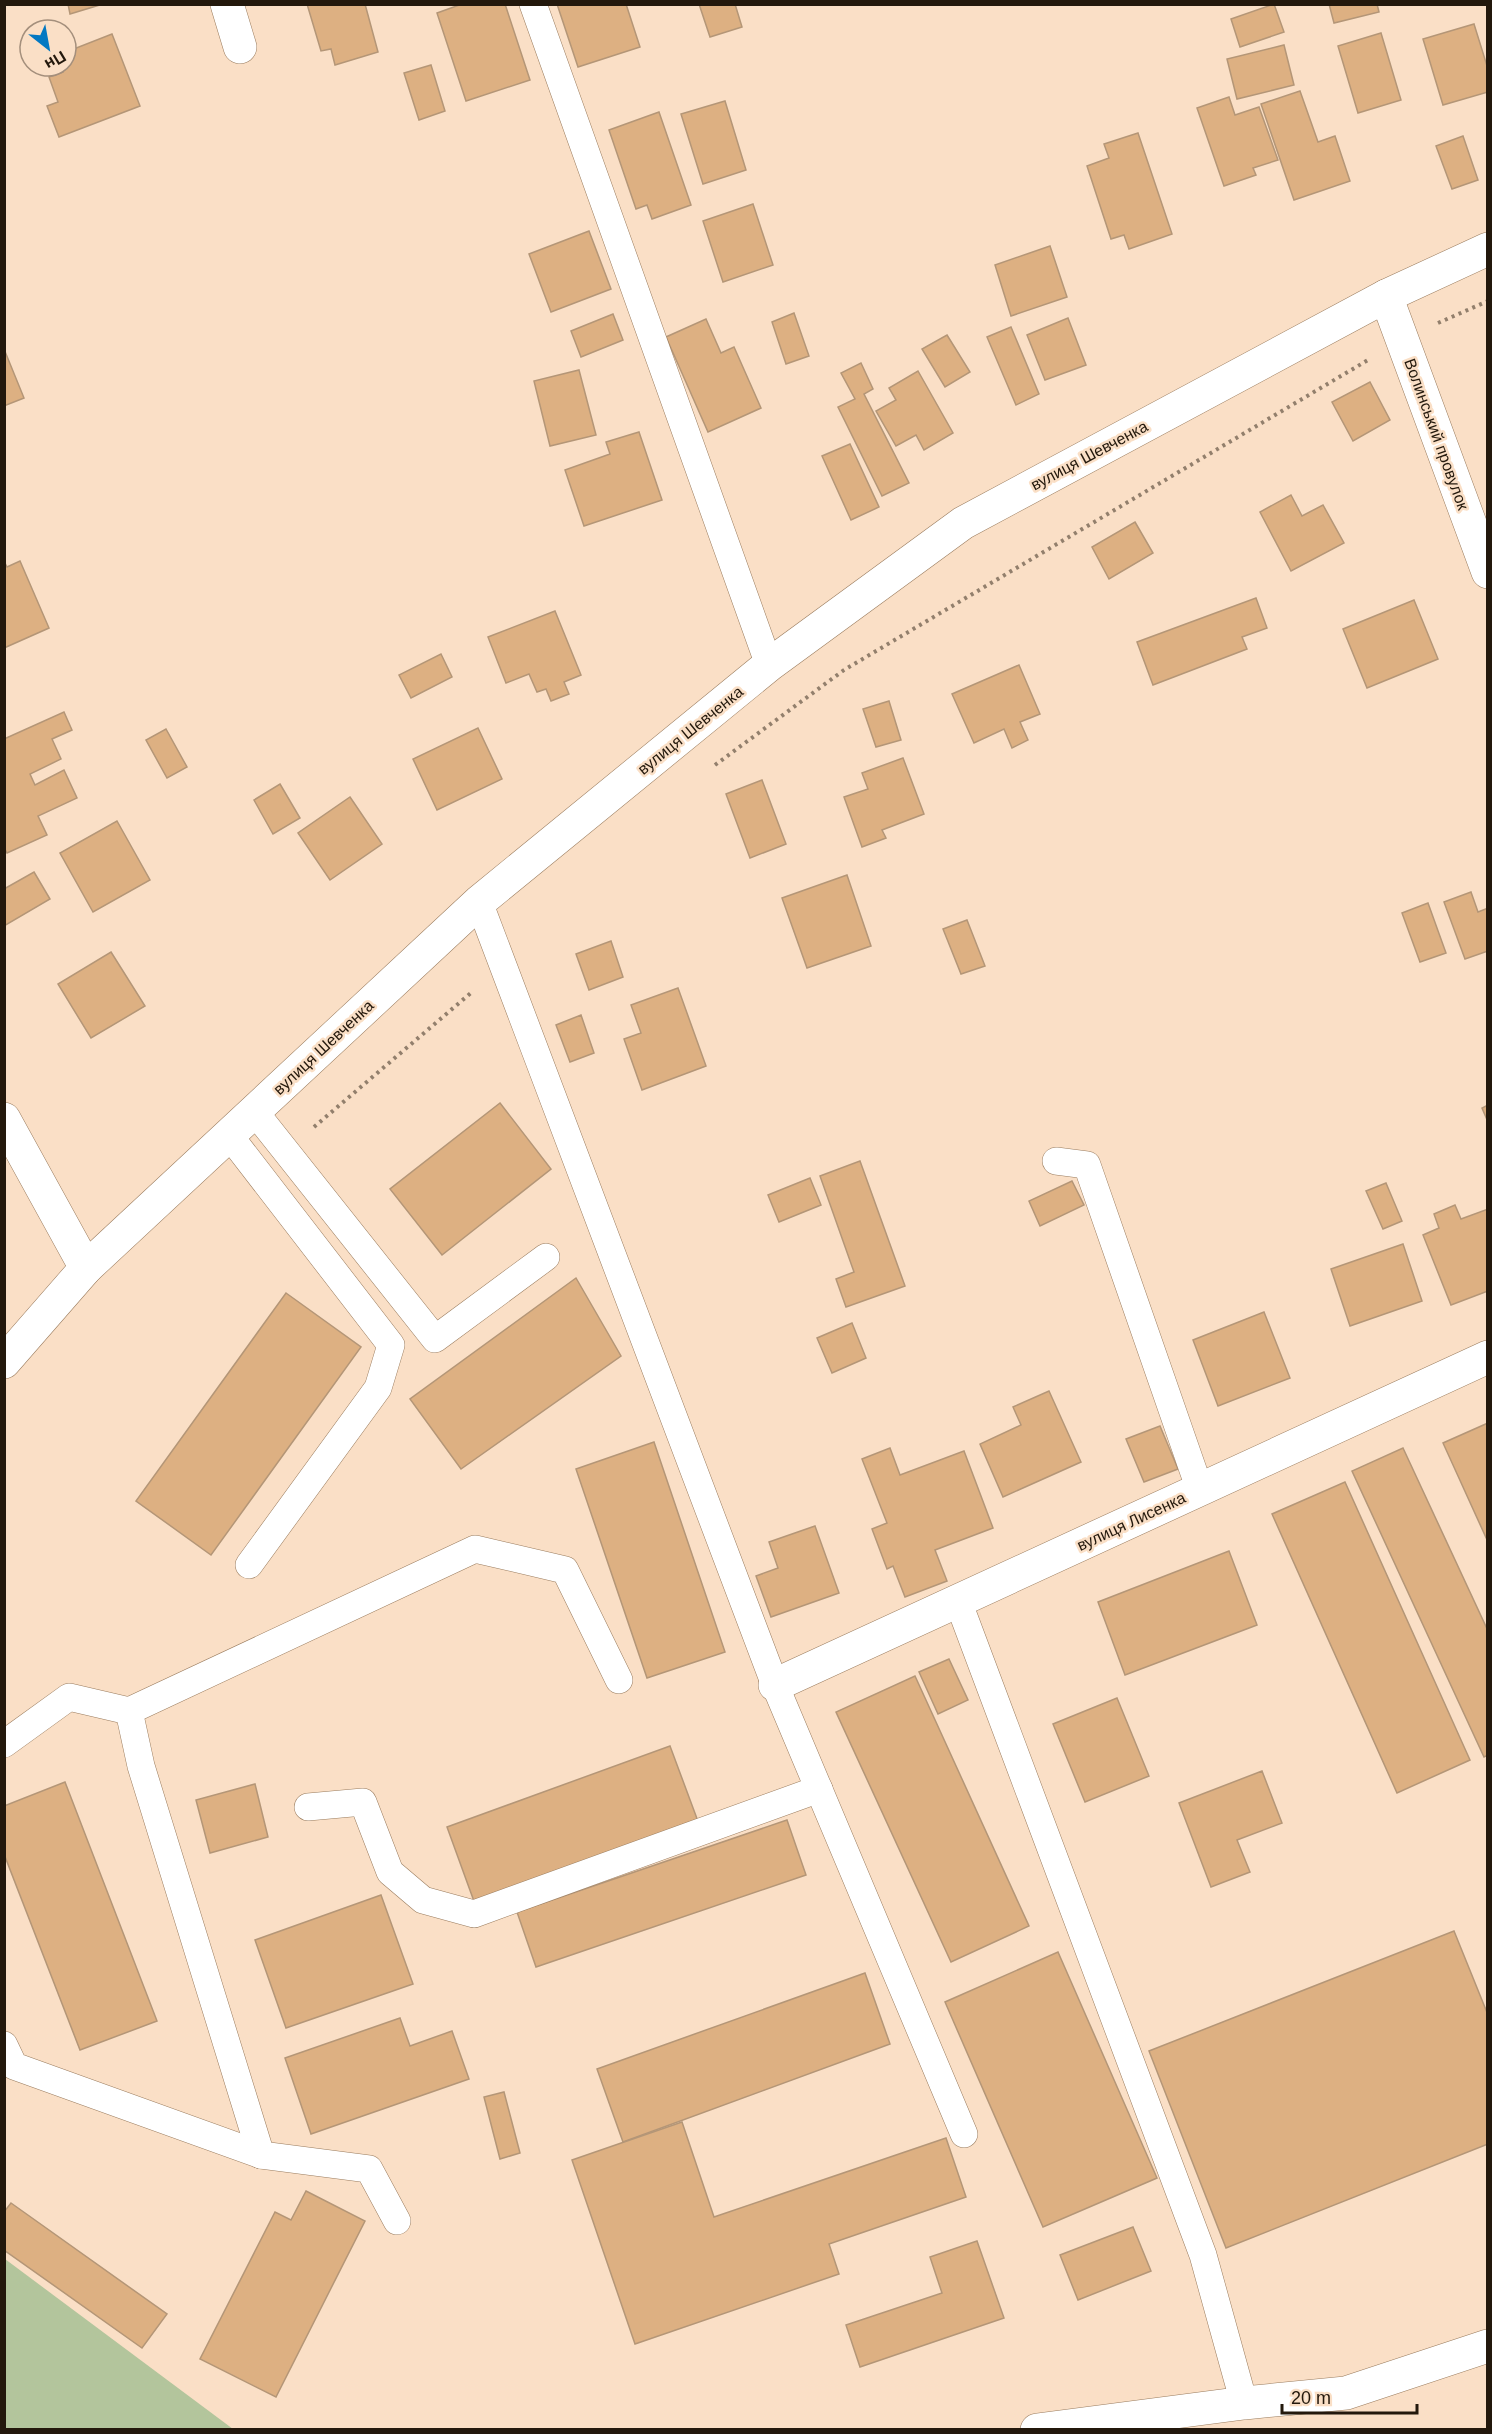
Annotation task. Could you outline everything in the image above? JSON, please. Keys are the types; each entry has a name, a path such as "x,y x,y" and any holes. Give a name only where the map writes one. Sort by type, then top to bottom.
{"street":[{"path":"227,4 240,47"},
{"name":"вулиця Шевченка","path":"4,1362 86,1268 479,902 769,665 963,523 1386,296 1488,249"},
{"name":"Волинський провулок","path":"1386,296 1488,572"},
{"path":"4,1119 86,1268"},
{"name":"вулиця Лисенка","path":"775,1685 1488,1357"},
{"path":"1037,2430 1148,2423 1244,2403 1346,2393 1488,2346"}],"lane":[{"path":"533,4 769,665"},
{"path":"479,902 775,1685 964,2134"},
{"path":"254,1111 435,1340 546,1257"},
{"path":"229,1134 391,1345 378,1388 249,1565"},
{"path":"1056,1161 1087,1165 1200,1490"},
{"path":"4,1744 69,1697 129,1711 475,1549 565,1570 619,1680"},
{"path":"958,1601 1203,2255 1244,2403"},
{"path":"129,1711 141,1766 261,2155"},
{"path":"308,1807 363,1802 390,1872 423,1900 474,1914 819,1789"},
{"path":"4,2045 14,2066 261,2155 369,2169 397,2221"}],"path":[{"path":"713,767 844,670 1402,340 1488,301"},
{"path":"286,1151 503,966"}],"green space":[{"path":"5,2259 233,2429 5,2429"}],"building":[{"path":"68,4 103,4 70,14"},
{"path":"307,4 365,4 378,52 335,65 331,49 321,51"},
{"path":"462,4 505,4 530,80 466,101 437,13"},
{"path":"557,4 626,4 640,47 578,67"},
{"path":"699,4 735,4 742,27 710,37"},
{"path":"1274,4 1284,32 1240,47 1231,19"},
{"path":"1329,4 1377,4 1379,12 1334,23"},
{"path":"1474,24 1488,69 1488,92 1443,105 1423,39"},
{"path":"1381,33 1401,100 1358,113 1338,46"},
{"path":"112,34 140,106 59,137 47,106 58,102 49,78 78,78 78,47"},
{"path":"1284,45 1294,85 1237,99 1227,59"},
{"path":"431,65 445,111 419,120 404,73"},
{"path":"1300,91 1318,142 1335,136 1350,181 1294,200 1261,104"},
{"path":"1229,97 1235,115 1259,107 1278,160 1253,168 1256,175 1224,186 1197,108"},
{"path":"725,101 746,170 703,184 681,114"},
{"path":"659,112 691,205 652,219 647,205 636,209 609,130"},
{"path":"1138,133 1172,234 1129,249 1124,235 1111,239 1087,166 1109,158 1104,144"},
{"path":"1463,136 1478,180 1452,189 1436,146"},
{"path":"753,204 773,265 723,282 703,221"},
{"path":"589,231 611,289 551,312 529,254"},
{"path":"1050,246 1067,297 1011,316 995,265"},
{"path":"794,313 809,356 786,364 772,322"},
{"path":"613,314 623,340 581,357 571,331"},
{"path":"1068,318 1086,365 1045,380 1027,335"},
{"path":"706,319 721,353 734,347 761,408 708,432 666,337"},
{"path":"1011,327 1039,394 1016,405 987,337"},
{"path":"947,335 970,372 945,387 922,349"},
{"path":"4,349 24,398 4,406"},
{"path":"861,363 873,389 864,394 909,483 882,496 838,407 855,399 841,373"},
{"path":"579,370 596,435 550,446 534,381"},
{"path":"918,371 953,433 924,450 916,435 896,446 876,411 896,400 889,388"},
{"path":"1370,382 1390,420 1353,441 1332,402"},
{"path":"639,432 662,500 584,526 565,470 610,454 606,442"},
{"path":"850,444 879,507 851,520 822,456"},
{"path":"1291,495 1302,516 1323,505 1344,543 1291,571 1260,512"},
{"path":"1135,522 1153,553 1109,579 1092,547"},
{"path":"4,561 7,567 20,561 49,628 4,648"},
{"path":"1256,598 1267,628 1242,637 1247,649 1153,685 1137,642"},
{"path":"1414,600 1438,659 1367,688 1343,629"},
{"path":"555,611 581,675 564,682 569,694 551,701 546,689 537,692 529,674 506,683 488,637"},
{"path":"441,654 452,677 411,698 399,675"},
{"path":"1019,665 1040,714 1020,722 1028,740 1012,748 1004,729 974,743 952,694"},
{"path":"889,701 901,740 876,747 863,709"},
{"path":"64,712 72,730 52,739 61,759 30,774 35,785 64,770 77,798 38,816 47,835 7,853 4,848 4,739"},
{"path":"478,728 502,779 437,810 413,759"},
{"path":"166,729 187,767 167,778 146,740"},
{"path":"903,758 924,814 882,830 886,838 862,847 844,797 868,789 862,773"},
{"path":"762,780 786,844 750,858 726,794"},
{"path":"280,784 300,818 273,834 254,800"},
{"path":"350,797 382,844 330,880 298,833"},
{"path":"117,821 150,880 93,912 60,853"},
{"path":"34,872 50,899 4,926 4,889"},
{"path":"847,875 871,946 807,968 782,898"},
{"path":"1471,892 1478,912 1488,908 1488,951 1465,959 1444,902"},
{"path":"1428,903 1446,953 1420,962 1402,913"},
{"path":"967,920 985,966 961,974 943,929"},
{"path":"611,941 623,977 589,990 576,954"},
{"path":"111,952 145,1006 91,1038 58,984"},
{"path":"678,988 706,1066 642,1090 624,1039 641,1033 631,1005"},
{"path":"581,1015 594,1053 570,1062 556,1025"},
{"path":"500,1103 551,1169 442,1255 390,1189"},
{"path":"1488,1105 1488,1122 1482,1108"},
{"path":"860,1161 905,1286 846,1307 836,1279 854,1272 820,1176"},
{"path":"810,1178 821,1205 779,1222 768,1195"},
{"path":"1072,1181 1084,1205 1040,1226 1029,1201"},
{"path":"1386,1183 1402,1221 1383,1229 1366,1191"},
{"path":"1455,1205 1461,1219 1488,1209 1488,1291 1451,1305 1423,1235 1439,1228 1434,1214"},
{"path":"1403,1244 1422,1301 1350,1326 1331,1269"},
{"path":"576,1278 621,1356 461,1469 410,1399"},
{"path":"286,1293 361,1347 211,1555 136,1501"},
{"path":"1264,1312 1290,1378 1218,1406 1193,1340"},
{"path":"852,1323 866,1358 832,1373 817,1338"},
{"path":"1049,1391 1081,1462 1003,1497 980,1444 1021,1425 1013,1407"},
{"path":"1488,1423 1488,1542 1443,1443"},
{"path":"1160,1426 1178,1469 1144,1482 1126,1439"},
{"path":"654,1442 725,1652 647,1678 576,1469"},
{"path":"890,1448 900,1475 964,1451 993,1528 935,1550 947,1581 905,1597 893,1566 887,1569 872,1529 887,1523 862,1459"},
{"path":"1403,1448 1488,1631 1488,1755 1484,1757 1352,1471"},
{"path":"1345,1482 1470,1760 1397,1793 1272,1514"},
{"path":"815,1526 839,1593 771,1617 756,1576 778,1568 769,1542"},
{"path":"1229,1551 1257,1625 1125,1675 1098,1602"},
{"path":"949,1659 968,1700 938,1714 919,1672"},
{"path":"915,1676 1029,1926 951,1962 836,1712"},
{"path":"1117,1698 1149,1776 1085,1802 1053,1724"},
{"path":"670,1746 699,1824 475,1904 447,1827"},
{"path":"1262,1771 1282,1823 1237,1840 1250,1872 1211,1887 1179,1803"},
{"path":"65,1782 157,2021 80,2050 4,1854 4,1806"},
{"path":"255,1784 268,1837 210,1853 196,1800"},
{"path":"787,1820 806,1875 536,1967 517,1912"},
{"path":"381,1895 413,1984 286,2028 255,1940"},
{"path":"1454,1931 1488,2015 1488,2144 1226,2248 1149,2051"},
{"path":"1058,1952 1157,2178 1043,2227 945,2002"},
{"path":"865,1973 890,2044 623,2142 597,2069"},
{"path":"400,2018 410,2046 452,2031 469,2079 311,2134 285,2058"},
{"path":"504,2092 520,2153 500,2159 484,2097"},
{"path":"682,2122 714,2217 946,2138 966,2197 829,2244 839,2274 635,2344 572,2160"},
{"path":"306,2191 365,2221 276,2397 200,2359 275,2212 291,2220"},
{"path":"11,2203 167,2314 142,2348 4,2250 4,2212"},
{"path":"1133,2227 1151,2271 1078,2300 1060,2255"},
{"path":"977,2241 1004,2318 860,2367 846,2325 942,2293 930,2257"}]}
